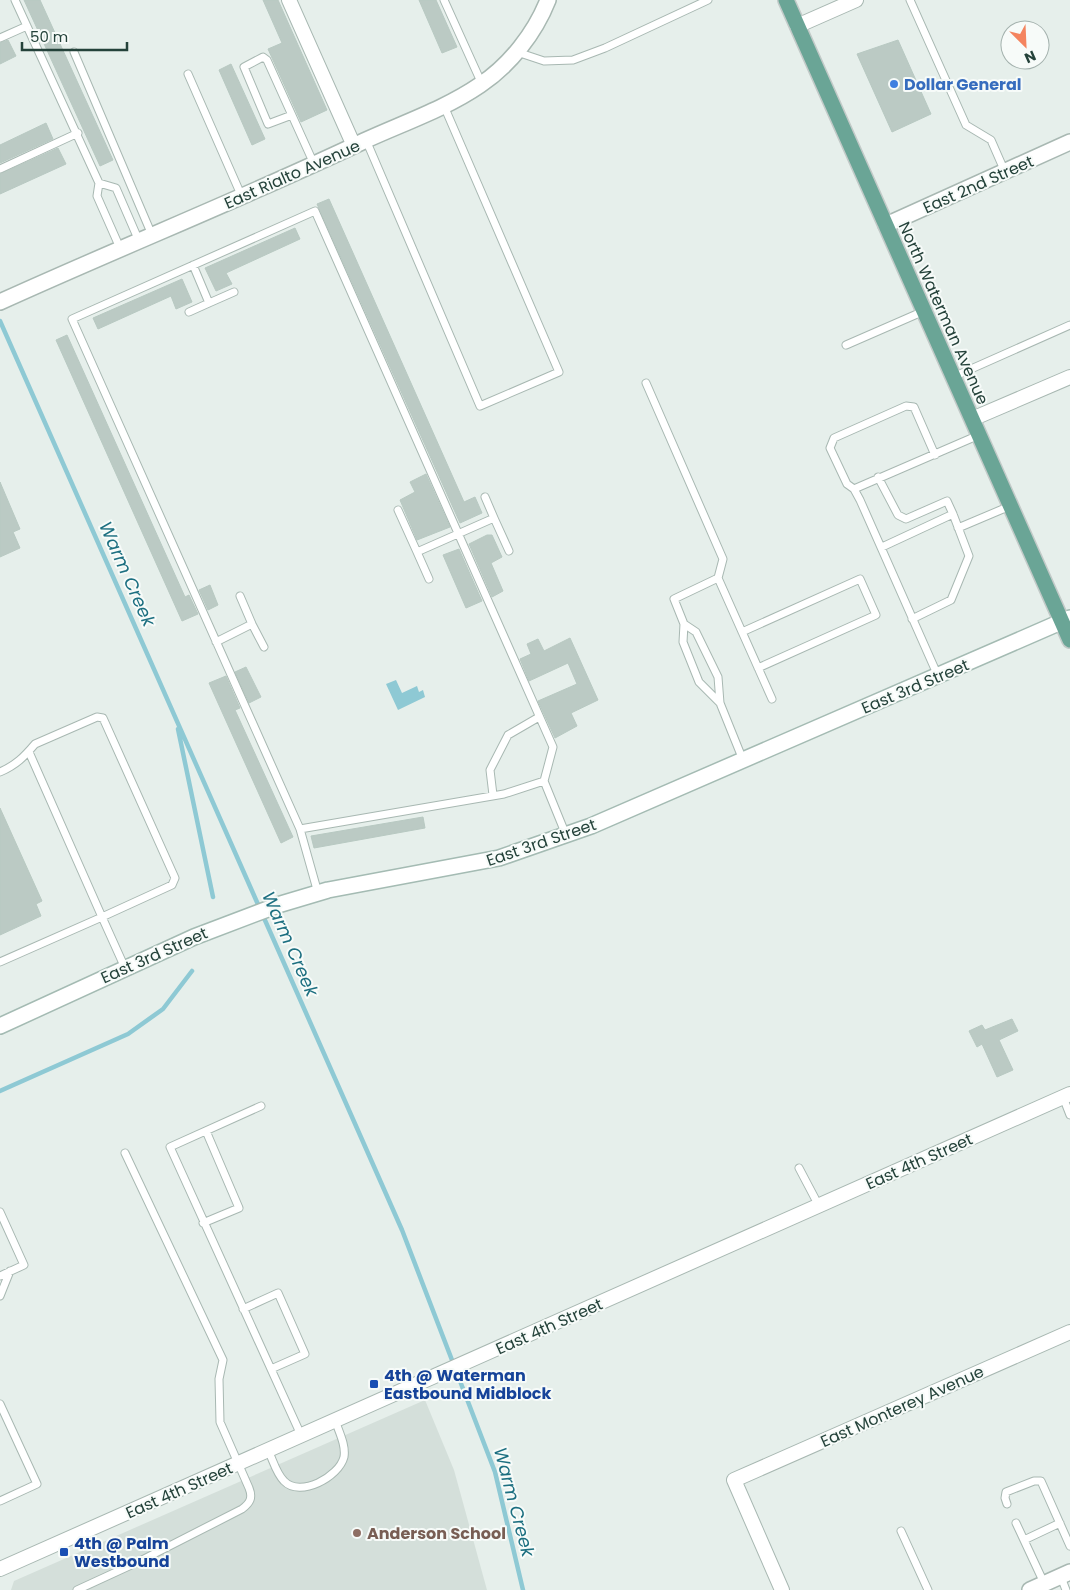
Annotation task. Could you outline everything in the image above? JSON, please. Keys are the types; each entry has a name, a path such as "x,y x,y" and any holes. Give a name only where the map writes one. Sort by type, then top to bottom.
{"main road":[{"name":"East Rialto Avenue","path":"0,302 120,248 242,197 444,106 482,84 517,52 548,0"},
{"name":"North Waterman Avenue","path":"786,0 1011,506 1066,620 1070,640"},
{"name":"East 2nd Street","path":"886,226 1070,142"},
{"name":"East 3rd Street","path":"0,1026 239,918 318,893 499,858 566,836 1066,620"},
{"path":"1037,1587 1066,1580"}],"street":[{"path":"288,0 360,143"},
{"path":"797,26 856,0"},
{"path":"972,419 1070,377"},
{"name":"East 4th Street","path":"0,1569 1066,1096"},
{"name":"East Monterey Avenue","path":"782,1590 734,1480 1070,1332"}],"lane":[{"path":"15,0 100,183 97,196 120,248"},
{"path":"444,0 482,84"},
{"path":"517,52 544,61 573,60 605,48 708,0"},
{"path":"910,0 966,125 991,140 1005,172"},
{"path":"0,38 27,26"},
{"path":"74,52 145,238"},
{"path":"292,115 268,124 244,67 266,58 292,115 314,164"},
{"path":"188,74 242,197"},
{"path":"360,143 480,406 559,372 444,106"},
{"path":"0,169 78,133"},
{"path":"100,183 116,188 145,238"},
{"path":"318,893 300,829 72,319 314,210 553,748 544,781 566,836"},
{"path":"193,265 210,303"},
{"path":"189,312 234,292"},
{"path":"846,345 924,312"},
{"path":"954,377 1070,325"},
{"path":"646,383 723,559 718,578 772,699"},
{"path":"935,455 914,407 906,406 834,438 830,448 847,484 854,489 882,547 938,676"},
{"path":"854,489 878,476 935,455 979,435"},
{"path":"878,476 898,515 906,519 947,501 969,556 951,600 912,619"},
{"path":"485,497 510,551"},
{"path":"958,528 1011,506"},
{"path":"398,510 429,579"},
{"path":"882,547 953,514"},
{"path":"417,552 494,518"},
{"path":"718,578 674,599 684,624 683,642 699,682 720,703"},
{"path":"742,632 860,579 876,615 758,668"},
{"path":"240,596 264,647"},
{"path":"216,642 252,624"},
{"path":"684,624 696,632 718,677 720,703 744,760"},
{"path":"0,772 17,765 35,744 97,717 103,718 175,878 172,885 0,962"},
{"path":"494,795 490,770 508,735 539,717"},
{"path":"28,752 125,968"},
{"path":"300,829 494,795 544,781"},
{"path":"1066,1096 1070,1115"},
{"path":"261,1106 170,1147 301,1435"},
{"path":"204,1223 239,1208 206,1131"},
{"path":"78,1590 242,1509 249,1503 251,1493 220,1422 219,1379 223,1360 125,1153"},
{"path":"799,1168 819,1206"},
{"path":"0,1212 24,1265 0,1276"},
{"path":"0,1296 10,1271"},
{"path":"243,1309 278,1293 305,1354 271,1369"},
{"path":"0,1404 2,1412 37,1484 0,1501"},
{"path":"268,1450 280,1476 286,1483 301,1486 324,1481 338,1469 344,1456 344,1446 335,1420"},
{"path":"1007,1504 1006,1492 1034,1481 1041,1481 1070,1546"},
{"path":"1016,1523 1024,1540 1037,1587"},
{"path":"1024,1540 1060,1523"},
{"path":"901,1531 928,1590"}],"shaded area":[{"name":"Anderson School","path":"425,1400 454,1470 487,1590 11,1590 14,1581"}],"water":[{"path":"396,680 402,693 417,686 419,692 423,690 425,697 398,710 386,684"}],"building":[{"path":"24,0 40,0 113,160 100,166"},
{"path":"263,0 278,0 327,110 301,122 268,49 282,43"},
{"path":"419,0 436,0 457,47 442,53"},
{"path":"8,40 16,56 0,64 0,43"},
{"name":"Dollar General","path":"898,40 931,114 892,132 857,54"},
{"path":"231,64 265,139 252,145 219,70"},
{"path":"46,123 53,139 0,163 0,145"},
{"path":"58,148 66,164 0,194 0,174"},
{"path":"329,199 464,502 475,497 482,513 460,523 317,204"},
{"path":"295,228 300,239 226,273 232,284 216,291 205,268"},
{"path":"182,279 192,302 176,309 171,296 98,329 93,318"},
{"path":"67,335 185,597 189,595 198,614 182,621 56,340"},
{"path":"426,474 450,527 417,540 400,500 415,492 410,482"},
{"path":"0,482 20,529 13,532 20,548 0,557"},
{"path":"487,535 492,535 502,557 491,563 503,591 492,597 469,544"},
{"path":"459,549 482,601 466,608 443,555"},
{"path":"210,585 218,605 208,610 199,590"},
{"path":"570,638 598,700 571,713 577,726 555,738 538,701 577,684 568,663 529,681 520,659 531,654 527,644 538,639 544,651"},
{"path":"246,667 261,697 249,703 235,672"},
{"path":"226,676 240,708 235,710 293,837 281,843 209,683"},
{"path":"0,808 42,901 36,904 41,916 0,935"},
{"path":"423,817 425,828 314,848 311,836"},
{"path":"1012,1019 1018,1031 999,1040 1013,1070 997,1077 982,1044 977,1047 969,1031 982,1025 985,1030"}],"waterway":[{"name":"Warm Creek","path":"0,321 402,1230 495,1472 523,1590"},
{"path":"178,729 213,897"},
{"path":"0,1091 128,1034 163,1009 192,971"}],"place":[{"name":"Dollar General","path":"894,84"},
{"name":"4th @ Waterman Eastbound Midblock","path":"374,1384"},
{"name":"Anderson School","path":"357,1533"},
{"name":"4th @ Palm Westbound","path":"64,1552"}]}
